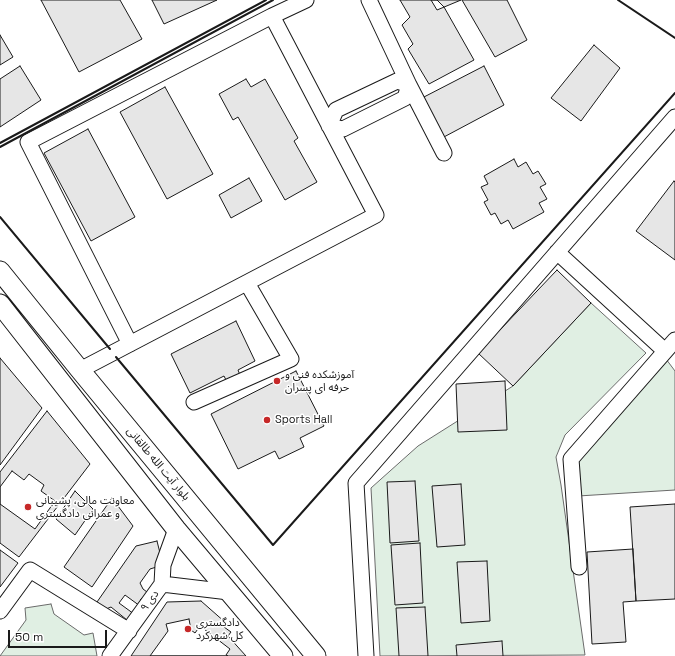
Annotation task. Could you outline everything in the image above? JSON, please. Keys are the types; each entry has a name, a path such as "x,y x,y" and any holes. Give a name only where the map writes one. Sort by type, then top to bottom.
{"main road":[{"name":"بلوار آیت الله طالقانی","path":"2,274 316,656"},
{"path":"0,304 176,529 284,656"}],"street":[{"path":"130,344 28,142 272,16 306,0"},
{"path":"369,0 409,85 444,153"},
{"path":"80,370 376,215 272,16"},
{"path":"329,126 336,110 397,81 409,85"},
{"path":"329,126 343,129 405,98 409,85"},
{"path":"366,656 356,483 675,117"},
{"path":"557,252 670,345 571,459 580,567"},
{"path":"194,402 291,359 247,283"},
{"name":"۹ دی","path":"110,656 162,584 163,565 176,529"},
{"path":"0,611 30,570 128,631"},
{"name":"۹ دی","path":"162,584 229,592"}],"green space":[{"path":"591,303 646,353 565,435 556,457 585,655 380,656 371,488 418,446 513,386"},
{"path":"666,359 675,371 675,490 578,496 576,460"},
{"path":"51,604 54,614 84,635 93,633 97,656 0,656 26,620 25,608"}],"building":[{"path":"41,0 120,0 142,39 79,72"},
{"path":"152,0 217,0 164,24"},
{"path":"400,0 437,0 444,7 474,60 429,84 408,49 413,44 402,25 410,17"},
{"path":"431,0 461,0 437,10"},
{"path":"462,0 507,0 527,40 495,57"},
{"path":"0,35 13,57 0,65"},
{"path":"594,45 620,68 581,121 551,98"},
{"path":"20,66 41,100 0,127 0,79"},
{"path":"484,66 504,105 442,138 422,98"},
{"path":"246,79 251,87 265,79 298,138 294,141 317,182 285,200 238,117 233,120 219,94"},
{"path":"165,87 213,174 167,199 120,112"},
{"path":"88,129 135,217 91,241 44,153"},
{"path":"514,159 518,167 526,162 533,174 538,171 546,184 540,187 547,199 539,203 544,212 513,229 508,220 501,224 495,213 491,215 484,202 488,200 481,187 488,184 484,176"},
{"path":"249,178 262,201 231,218 219,195"},
{"path":"674,181 675,182 675,260 636,231"},
{"path":"557,270 591,303 513,386 478,353"},
{"path":"236,321 255,361 238,370 240,375 227,382 224,376 190,393 171,354"},
{"path":"0,358 42,408 0,465"},
{"name":"Sports Hall","path":"296,371 324,426 300,438 304,447 279,459 275,451 238,469 211,414"},
{"path":"505,381 507,430 458,432 456,384"},
{"name":"معاونت مالی، پشیبانی و عمرانی دادگستری","path":"47,411 90,464 19,557 0,543 0,472"},
{"path":"12,471 24,480 29,474 44,485 41,491 55,501 35,529 0,504 0,487"},
{"path":"415,481 419,541 390,543 387,482"},
{"path":"461,484 465,545 437,547 432,486"},
{"path":"75,491 93,509 75,535 56,519"},
{"path":"112,498 133,526 92,587 64,567"},
{"path":"675,504 675,599 636,601 630,507"},
{"path":"157,541 163,565 150,569 140,583 143,589 151,595 148,599 144,596 140,600 143,602 140,606 125,595 119,603 134,614 127,620 111,607 106,609 97,602 136,546"},
{"path":"420,543 423,603 395,605 391,545"},
{"path":"633,549 636,601 623,602 626,642 592,644 587,552"},
{"path":"0,550 18,563 0,587"},
{"path":"487,561 490,621 461,623 457,562"},
{"name":"دادگستری کل شهرکرد","path":"201,601 226,623 224,627 231,632 228,636 246,656 131,656 167,602"},
{"path":"425,607 428,656 399,656 396,608"},
{"path":"189,619 191,630 195,633 200,626 230,649 226,655 228,656 150,656 168,631 166,624"},
{"path":"502,641 503,656 457,656 456,645"}],"wall":[{"path":"0,143 266,0"},
{"path":"0,147 273,0"},
{"path":"618,0 675,38"},
{"path":"116,357 273,545 675,93"},
{"path":"0,217 110,349"}],"place":[{"name":"آموزشکده فنی و حرفه ای پسران","path":"277,381"},
{"name":"Sports Hall","path":"267,420"},
{"name":"معاونت مالی، پشیبانی و عمرانی دادگستری","path":"28,507"},
{"name":"دادگستری کل شهرکرد","path":"188,629"}]}
